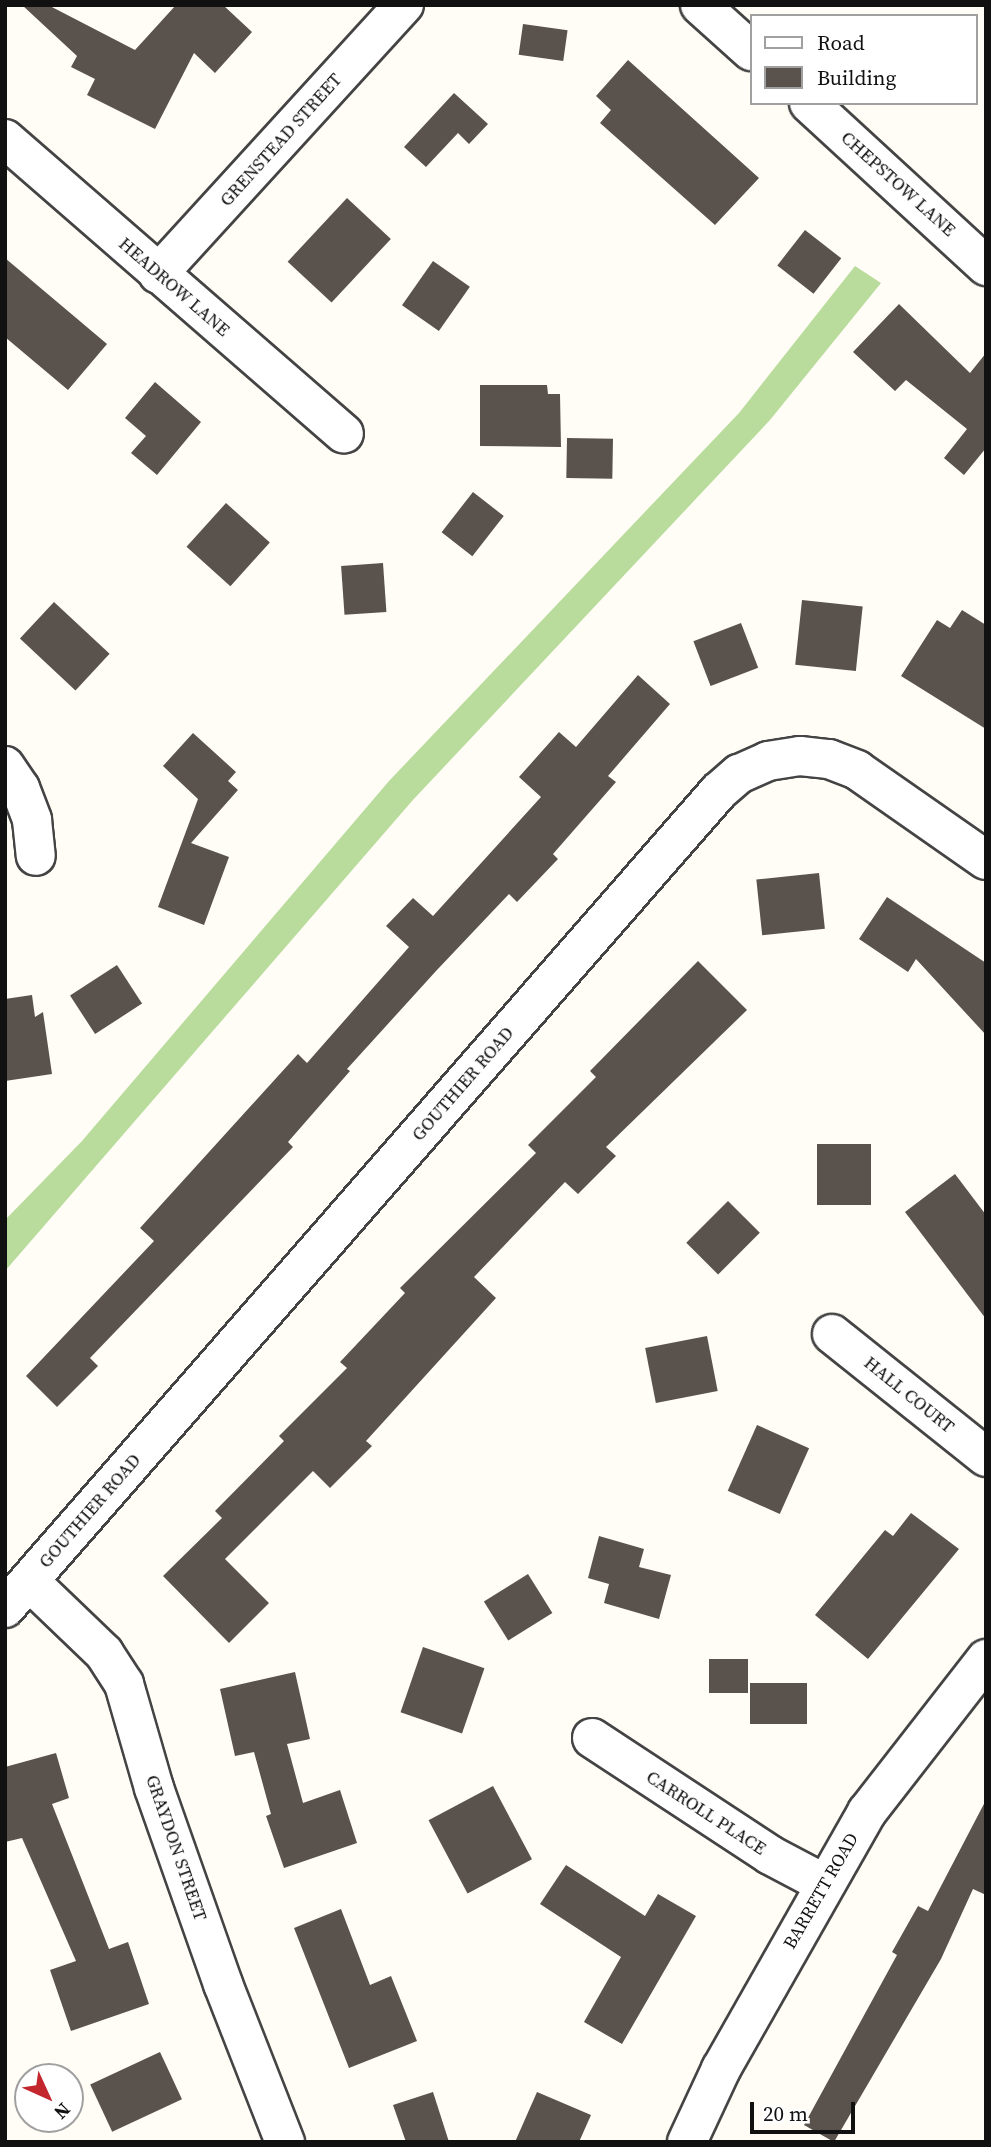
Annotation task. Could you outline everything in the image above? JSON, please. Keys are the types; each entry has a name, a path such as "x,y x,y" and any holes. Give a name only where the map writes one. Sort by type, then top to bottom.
{"street":[{"name":"GRENSTEAD STREET","path":"158,274 404,5"},
{"path":"700,5 750,50"},
{"name":"CHEPSTOW LANE","path":"811,105 986,266"},
{"name":"HEADROW LANE","path":"5,139 344,433"},
{"name":"GOUTHIER ROAD","path":"17,1595 718,792 739,774 768,761 800,756 830,759 857,769 986,860"},
{"path":"5,766 20,788 32,820 36,856"},
{"name":"HALL COURT","path":"832,1334 986,1457"},
{"name":"GRAYDON STREET","path":"17,1595 104,1653 124,1684 154,1788 218,1971 285,2142"},
{"name":"BARRETT ROAD","path":"687,2142 823,1884 874,1802 986,1659"},
{"name":"CARROLL PLACE","path":"592,1738 770,1855 823,1884"}],"green space":[{"path":"855,266 881,283 770,420 412,801 5,1271 5,1220 82,1141 389,781 739,413"}],"building":[{"path":"22,5 48,5 135,50 176,5 223,5 252,32 215,73 194,53 155,129 87,95 95,79 71,67 77,56"},
{"path":"523,24 568,30 563,61 519,55"},
{"path":"628,60 759,178 715,225 600,123 611,110 596,96"},
{"path":"454,93 488,124 469,144 458,133 426,167 404,147"},
{"path":"347,198 391,239 332,303 288,262"},
{"path":"805,230 841,258 814,294 777,265"},
{"path":"5,258 107,344 68,390 5,337"},
{"path":"433,261 470,287 439,331 402,305"},
{"path":"899,304 970,373 986,353 986,448 964,475 944,458 967,429 906,380 895,391 853,352"},
{"path":"155,382 201,422 157,475 131,453 146,436 125,418"},
{"path":"480,385 547,385 548,394 560,394 561,447 480,446"},
{"path":"567,438 613,439 612,479 566,478"},
{"path":"473,492 504,516 472,556 442,532"},
{"path":"226,503 270,542 230,586 187,547"},
{"path":"383,563 386,612 345,615 341,566"},
{"path":"802,600 863,606 856,671 795,665"},
{"path":"54,602 110,654 75,690 20,639"},
{"path":"962,610 986,625 986,729 901,676 937,620 950,628"},
{"path":"741,623 758,668 711,686 693,641"},
{"path":"638,675 670,704 608,776 616,782 553,854 558,859 517,902 509,894 436,971 347,1069 350,1071 288,1142 293,1147 90,1358 98,1366 57,1407 26,1376 154,1241 140,1228 298,1054 307,1063 409,947 386,926 413,898 433,916 541,797 519,777 559,732 576,747"},
{"path":"193,733 236,772 228,781 238,790 191,843 229,857 204,925 158,907 198,799 163,766"},
{"path":"819,873 825,929 762,935 756,880"},
{"path":"887,897 986,963 986,1035 916,959 908,972 859,939"},
{"path":"698,961 747,1010 606,1147 616,1156 578,1194 565,1182 474,1277 496,1298 366,1441 372,1446 330,1488 313,1471 225,1559 269,1603 229,1643 163,1576 222,1518 215,1511 284,1441 279,1436 347,1368 340,1362 405,1293 400,1288 536,1153 528,1145 596,1077 590,1071"},
{"path":"117,965 142,1004 95,1034 70,995"},
{"path":"32,995 35,1017 43,1012 52,1074 5,1081 5,999"},
{"path":"817,1144 871,1144 871,1205 817,1205"},
{"path":"955,1174 986,1215 986,1319 905,1212"},
{"path":"728,1201 760,1233 718,1275 686,1243"},
{"path":"707,1336 718,1391 656,1403 645,1348"},
{"path":"757,1425 809,1448 780,1514 728,1491"},
{"path":"911,1513 959,1549 868,1659 815,1615 885,1530 893,1536"},
{"path":"599,1536 644,1549 639,1567 671,1575 659,1619 604,1603 609,1584 588,1578"},
{"path":"528,1574 552,1613 508,1641 484,1602"},
{"path":"423,1647 484,1668 462,1733 401,1712"},
{"path":"709,1659 748,1659 748,1693 709,1693"},
{"path":"295,1672 310,1739 287,1744 303,1803 340,1790 357,1843 284,1868 266,1816 271,1814 254,1752 235,1756 220,1689"},
{"path":"750,1683 807,1683 807,1724 750,1724"},
{"path":"56,1753 69,1798 52,1804 109,1949 128,1942 149,2004 71,2031 50,1970 76,1961 22,1838 5,1842 5,1767"},
{"path":"493,1786 532,1859 468,1894 429,1820"},
{"path":"986,1800 986,1895 973,1889 941,1959 834,2142 804,2125 897,1955 892,1952 918,1906 928,1911"},
{"path":"566,1865 645,1916 658,1894 696,1916 622,2044 584,2022 621,1957 540,1904"},
{"path":"341,1909 370,1985 391,1976 417,2041 349,2068 294,1928"},
{"path":"160,2052 182,2099 112,2132 90,2085"},
{"path":"433,2092 449,2142 406,2142 393,2105"},
{"path":"537,2092 591,2115 579,2142 515,2142"}]}
